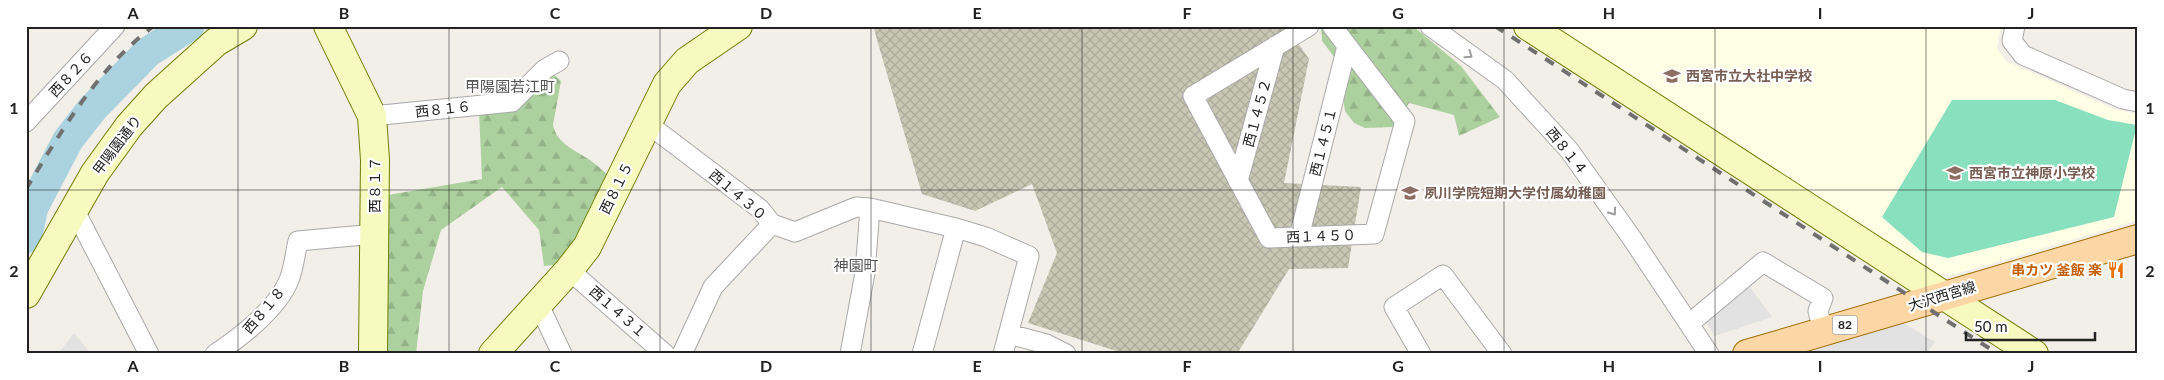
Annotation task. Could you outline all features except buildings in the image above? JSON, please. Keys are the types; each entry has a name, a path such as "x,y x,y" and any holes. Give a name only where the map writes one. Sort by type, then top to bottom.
{"main road":[{"name":"大沢西宮線","path":"1747,354 2138,239"}],"street":[{"name":"西８２６","path":"26,122 114,26"},
{"name":"甲陽園通り","path":"26,294 109,152 156,96 216,42 242,26"},
{"name":"西８１７","path":"328,26 372,116 375,160 373,354"},
{"name":"西８１５","path":"492,354 570,270 587,247 668,84 687,61 738,26"},
{"name":"西１４５０","path":"1309,26 1193,96 1269,238 1374,234 1404,121 1332,26"},
{"name":"西８１４","path":"1430,26 1505,80 1569,150 1631,236 1709,354"},
{"path":"1528,26 2034,354"},
{"path":"2015,26 2012,41 2024,55 2124,99 2138,102"},
{"name":"西１４５２","path":"1238,181 1275,46"},
{"name":"西１４５１","path":"1299,237 1347,46"},
{"name":"西８１６","path":"372,116 512,102 545,69 559,61"},
{"name":"西１４３０","path":"648,124 760,209 772,224 795,232 856,207 870,208"},
{"path":"850,354 865,273 870,208 986,237 1029,256 1004,354"},
{"path":"75,211 150,354"},
{"path":"682,354 713,287 772,224"},
{"path":"922,354 956,228"},
{"name":"西８１８","path":"215,354 239,339 270,308 289,280 298,241 375,234"},
{"path":"1689,324 1763,262 1823,298 1818,311 1823,332"},
{"name":"西１４３１","path":"570,270 665,354"},
{"path":"1420,354 1394,307 1443,275 1502,354"},
{"path":"538,304 562,354"},
{"path":"1009,334 1046,344 1066,354"}],"shaded area":[{"path":"873,26 1286,26 1309,59 1284,183 1361,187 1348,268 1289,269 1237,354 1126,354 1028,323 1057,253 1032,184 975,211 922,194"},
{"name":"西宮市立神原小学校","path":"1544,26 2001,26 1997,48 2006,61 2114,109 2138,114 2138,220 1953,275 1928,272"},
{"path":"1746,282 1772,317 1715,336 1703,318"},
{"path":"1902,322 1935,342 1926,354 1811,354 1811,350"},
{"path":"74,333 91,354 58,354"}],"green space":[{"path":"1321,26 1413,26 1461,66 1500,117 1459,136 1454,115 1409,103 1393,127 1365,128 1354,123 1345,111 1338,62 1322,41"},
{"path":"552,73 561,81 553,125 555,132 567,146 590,160 609,176 562,264 544,266 539,230 502,187 441,230 423,291 416,354 380,354 388,195 482,179 479,111"},
{"path":"1952,100 2055,100 2108,120 2137,125 2114,217 1948,258 1922,252 1882,217"}],"waterway":[{"path":"26,238 33,207 68,140 93,108 148,52 189,26"}],"railway":[{"path":"26,189 82,101 116,60 154,26"},
{"path":"1495,26 1998,354"}],"place":[{"name":"西宮市立大社中学校","path":"1672,76"},
{"name":"西宮市立神原小学校","path":"1955,173"},
{"name":"夙川学院短期大学付属幼稚園","path":"1410,193"},
{"name":"串カツ 釜飯 楽","path":"2116,270"}],"district":[{"name":"甲陽園若江町","path":"510,87"},
{"name":"神園町","path":"856,266"}]}
